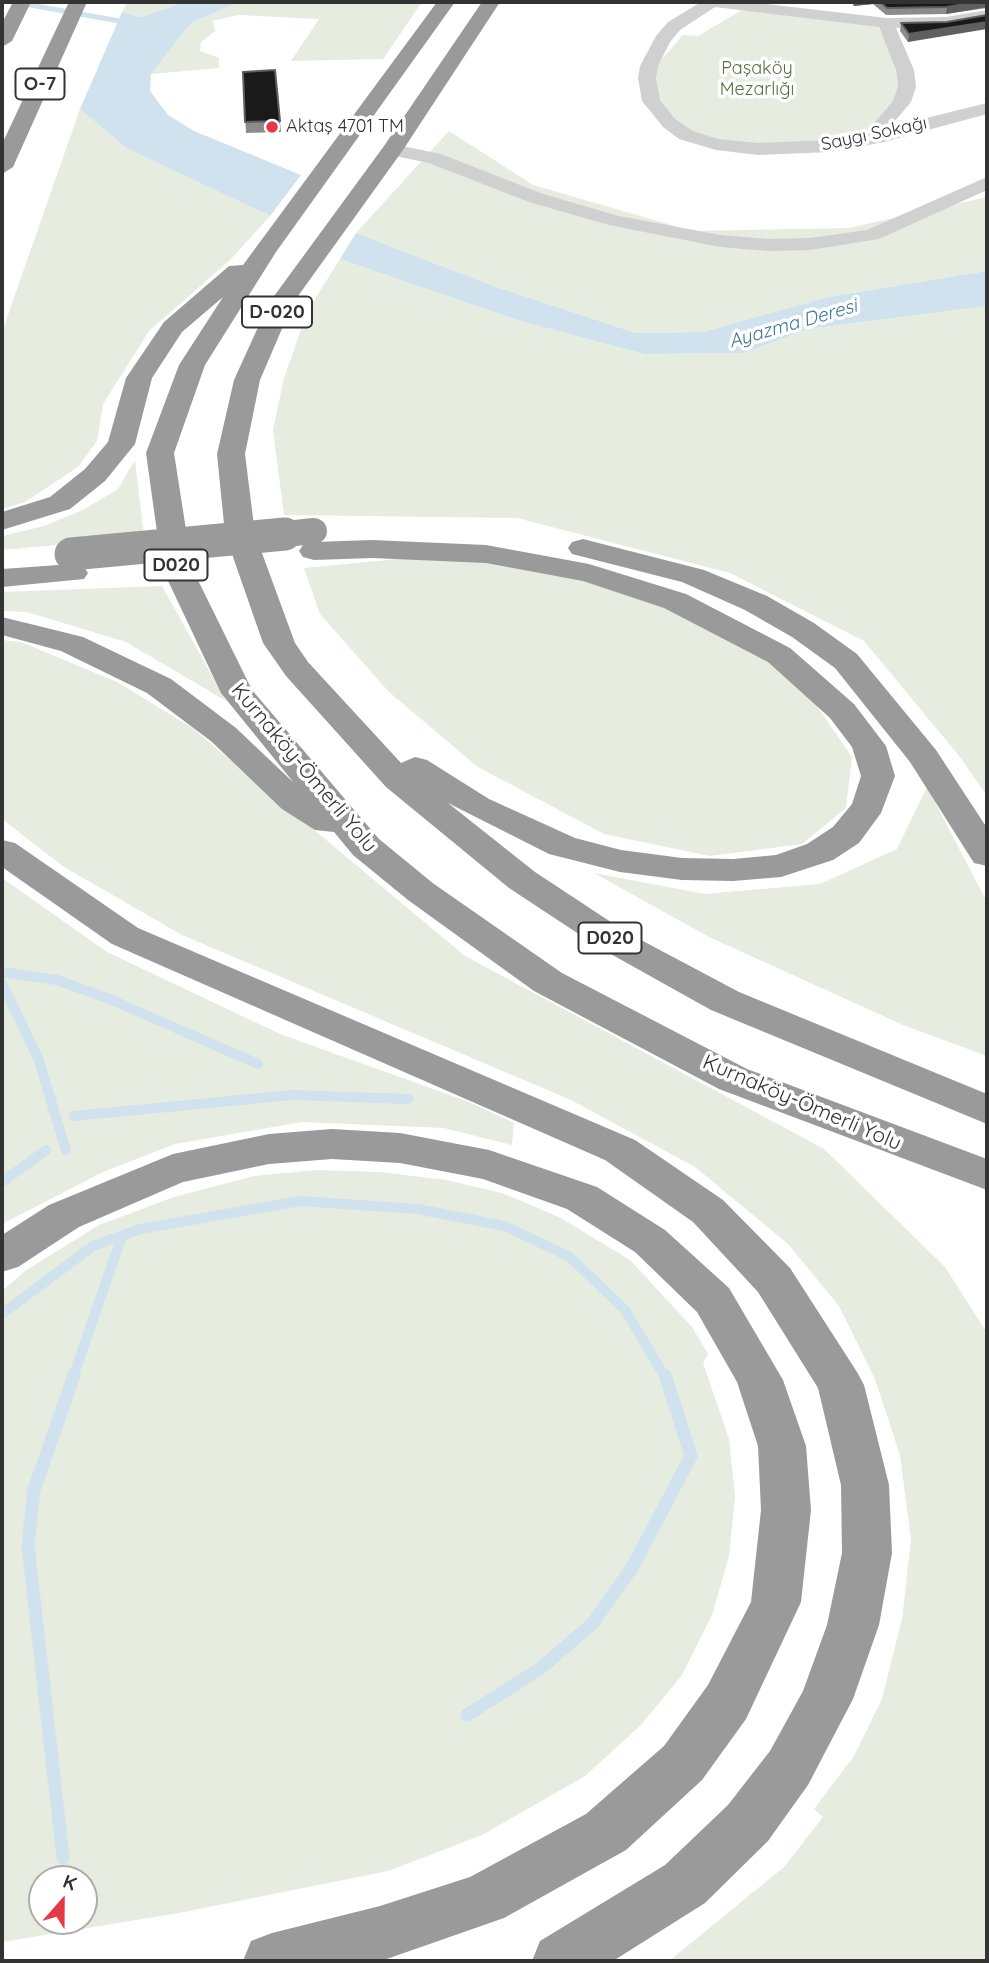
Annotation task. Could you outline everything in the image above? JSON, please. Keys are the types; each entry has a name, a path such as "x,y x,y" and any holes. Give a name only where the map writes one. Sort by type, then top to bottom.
{"highway":[{"name":"O-7","path":"2,41 22,2"},
{"name":"O-7","path":"2,167 78,2"},
{"name":"Kurnaköy-Ömerli Yolu","path":"446,2 265,250 192,365 160,453 177,568 237,693 366,848 421,892 548,982 733,1079 987,1175"},
{"name":"D-020","path":"297,669 279,643 240,534 231,454 247,380 281,303 391,150 491,2"},
{"path":"2,521 60,503 95,475 121,444 139,378 173,327 265,250"},
{"path":"2,578 72,564 314,541 402,527 479,531 628,557 694,576 756,603 803,630 846,660 924,757 987,855"},
{"path":"297,669 411,764 477,806 562,846 620,861 682,869 733,870 781,866 820,852 846,835 869,806 878,776 869,746 842,711 779,655 675,601 589,573 486,554 372,549 314,541"},
{"path":"2,561 72,564"},
{"path":"2,626 72,645 159,686 224,735 294,802 366,848"},
{"name":"D020","path":"297,669 398,780 522,880 613,940 725,1001 987,1110"},
{"path":"2,851 125,936 620,1150 708,1211 765,1270 841,1385 865,1485 867,1553 853,1625 827,1699 789,1768 748,1823 685,1884 561,1961"},
{"path":"2,1256 64,1216 173,1169 269,1149 332,1144 400,1148 489,1164 582,1198 650,1241 713,1300 760,1380 782,1446 786,1510 776,1602 754,1652 727,1702 683,1763 606,1832 484,1899 380,1934 272,1961"}],"street":[{"path":"712,2 886,23 946,22 987,15"},
{"name":"Saygı Sokağı","path":"712,2 674,26 662,40 649,66 647,78 651,101 677,130 716,144 769,149 830,146 884,136 987,108"},
{"path":"884,136 881,126 902,102 907,87 905,71 886,23"},
{"path":"391,150 434,158 536,198 616,221 720,241 769,244 810,244 872,235 987,183"}],"green space":[{"path":"127,2 185,2 141,17 122,12"},
{"path":"239,2 422,2 383,59 291,61 319,19 238,15 213,21 215,31 201,42 200,51 219,58 219,68 151,74 191,23"},
{"name":"Paşaköy Mezarlığı","path":"742,10 878,26 895,64 899,96 866,134 834,142 735,145 703,137 676,123 658,96 655,67 683,35 698,36"},
{"path":"80,109 126,148 270,216 230,260 149,331 103,404 97,441 78,467 25,502 2,509 2,332"},
{"path":"449,131 533,185 692,231 849,228 987,197 987,271 828,297 703,332 636,333 496,287 356,233"},
{"path":"340,259 517,320 644,354 744,353 808,329 987,306 987,796 960,757 864,641 730,573 517,518 284,515 273,430 284,378 308,310"},
{"path":"135,460 144,537 2,550 2,536 44,526 83,510 118,489"},
{"path":"399,559 510,559 606,579 731,634 805,689 852,757 846,808 802,844 710,856 604,834 478,767 389,692 320,614 304,568"},
{"path":"162,586 226,701 126,642 27,612 2,611 2,592"},
{"path":"2,640 21,642 117,682 191,727 465,956 824,1149 945,1267 987,1333 987,1961 669,1961 784,1867 823,1817 814,1809 854,1756 882,1699 902,1619 911,1540 900,1455 875,1379 839,1306 788,1244 695,1167 571,1100 182,935 64,867 2,819"},
{"path":"927,787 987,902 987,1056 903,1025 709,937 594,873 705,894 820,884 897,849"},
{"path":"2,878 107,952 280,1034 469,1102 514,1123 512,1145 444,1128 302,1122 175,1144 103,1172 2,1224"},
{"path":"317,1170 380,1172 446,1180 502,1193 559,1217 630,1260 692,1327 708,1354 703,1363 729,1439 735,1496 729,1556 712,1615 682,1675 641,1725 585,1776 482,1835 388,1871 179,1913 98,1926 98,1865 28,1865 28,1935 45,1935 2,1942 2,1291 25,1271 99,1225 174,1197 254,1176"}],"water":[{"path":"185,2 239,2 191,23 151,74 150,91 168,115 194,131 301,175 270,216 126,148 80,109 122,12 141,17"},
{"path":"356,233 496,287 636,333 703,332 828,297 987,271 987,306 808,329 744,353 644,354 517,320 340,259"}],"building":[{"path":"880,2 977,2 947,7 887,8"},
{"path":"987,15 987,22 909,34 901,23 947,22"},
{"path":"275,70 280,121 245,122 243,72"}],"waterway":[{"name":"Ayazma Deresi","path":"14,2 130,23"},
{"path":"2,972 57,980 107,998 258,1064"},
{"path":"2,983 38,1058 66,1150"},
{"path":"74,1116 292,1095 408,1099"},
{"path":"2,1182 46,1150"},
{"path":"2,1314 93,1246 140,1229 300,1201 417,1209 505,1226 570,1257 625,1310 665,1377"},
{"path":"73,1377 122,1236"},
{"path":"63,1858 28,1545 34,1490 74,1375"},
{"path":"467,1715 541,1668 593,1623 633,1566 691,1456 665,1375"}],"place":[{"name":"Aktaş 4701 TM","path":"272,127"}]}
